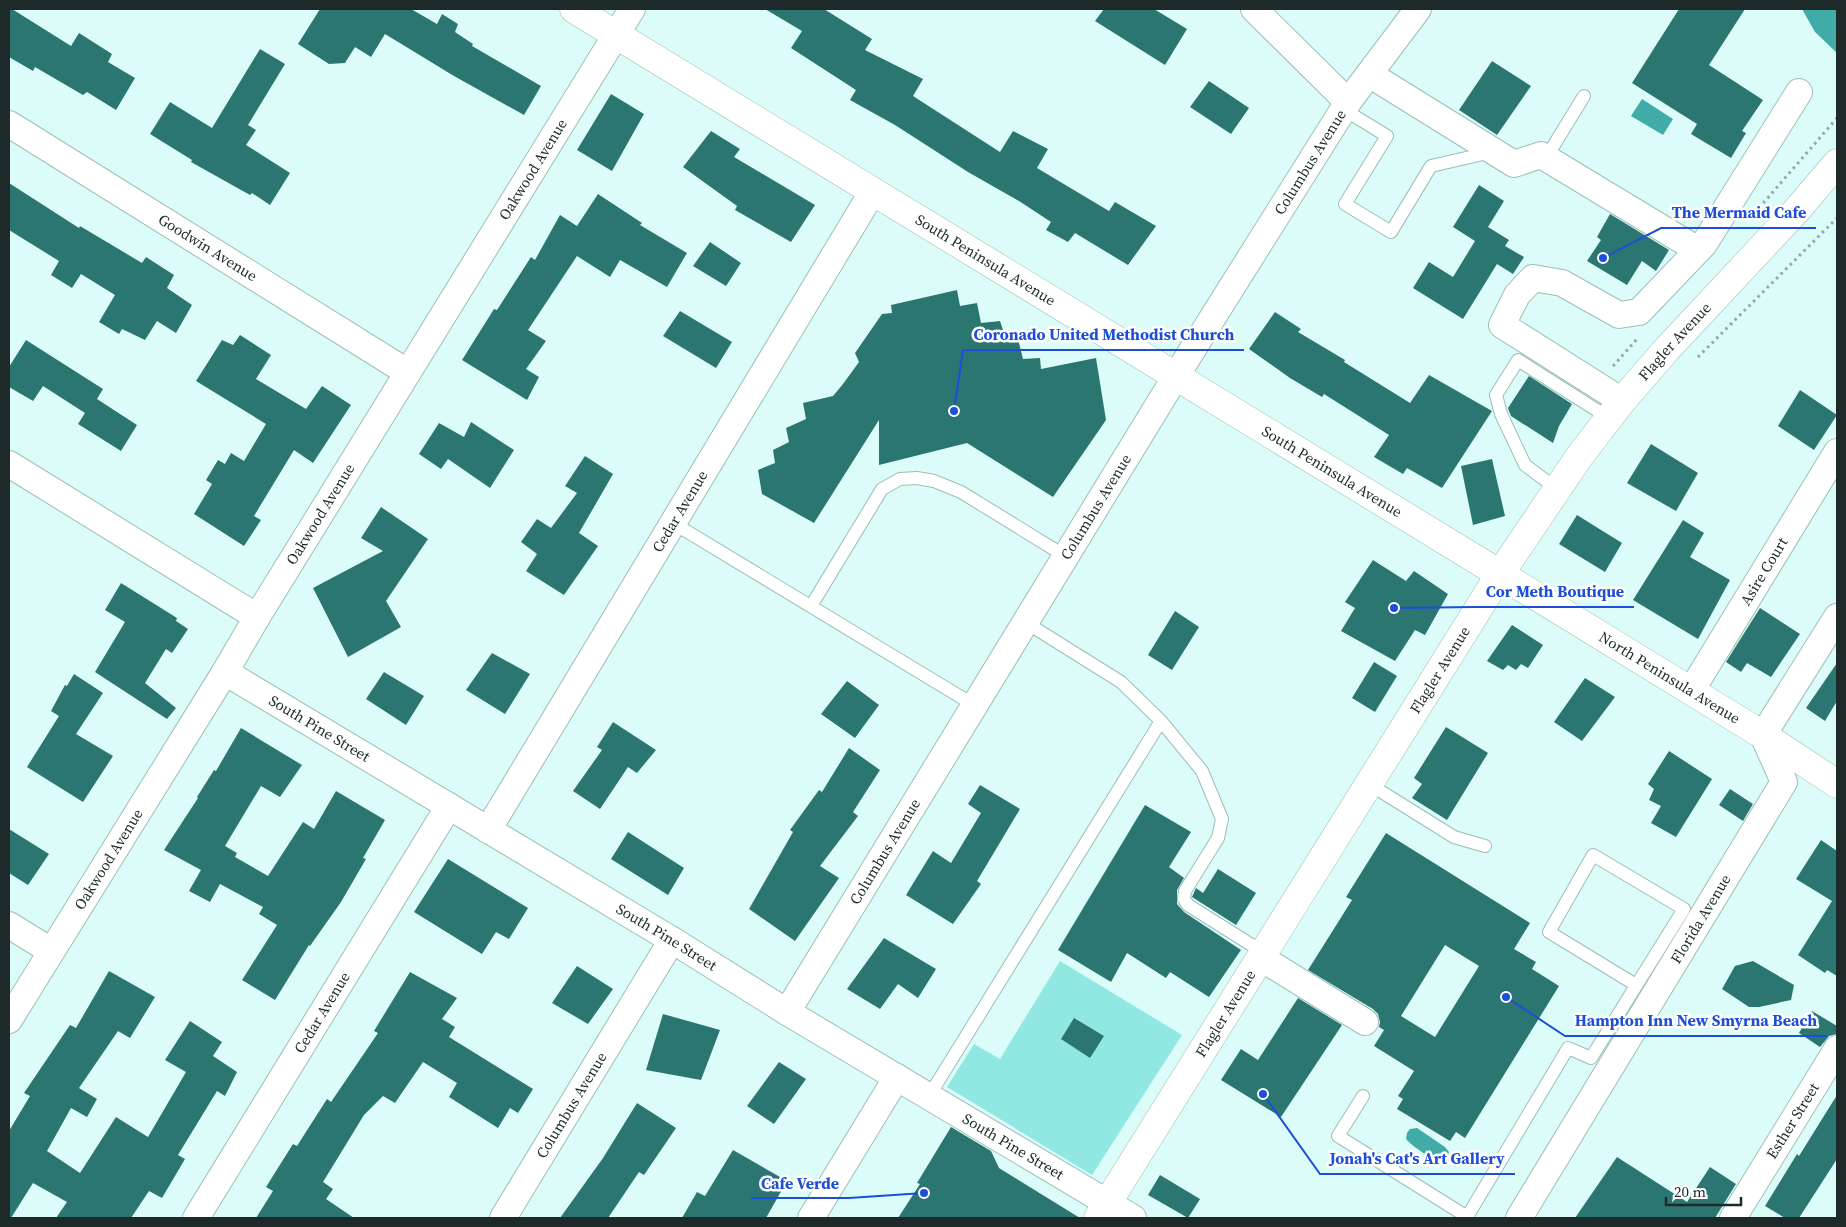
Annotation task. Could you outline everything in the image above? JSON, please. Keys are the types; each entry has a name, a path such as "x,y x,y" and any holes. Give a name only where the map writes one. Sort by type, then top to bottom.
{"main road":[{"name":"South Peninsula Avenue","path":"574,9 1500,574"},
{"name":"Flagler Avenue","path":"1103,1211 1500,574 1579,457 1615,410 1668,349 1796,211 1837,163"},
{"name":"North Peninsula Avenue","path":"1500,574 1763,735 1837,784"}],"street":[{"name":"Oakwood Avenue","path":"9,1020 632,9"},
{"name":"Columbus Avenue","path":"787,1012 1065,556 1345,106 1418,9"},
{"path":"1256,10 1345,106"},
{"path":"1369,74 1514,164 1541,154 1698,250"},
{"path":"1615,410 1502,325 1517,295 1533,278 1562,282 1619,315 1640,312 1704,244 1799,92"},
{"name":"Goodwin Avenue","path":"9,124 407,372"},
{"name":"Cedar Avenue","path":"488,830 873,191"},
{"name":"Asire Court","path":"1691,691 1837,452"},
{"path":"9,464 257,616"},
{"path":"1763,735 1837,617"},
{"name":"South Pine Street","path":"225,672 929,1096 1103,1211 1133,1218"},
{"name":"Florida Avenue","path":"1518,1218 1784,782 1763,735"},
{"name":"Cedar Avenue","path":"196,1218 449,806"},
{"path":"9,925 51,951"},
{"name":"Columbus Avenue","path":"504,1218 672,940"},
{"path":"1262,955 1365,1022"},
{"name":"Esther Street","path":"1733,1218 1837,1049"},
{"path":"813,1218 897,1077"}],"lane":[{"path":"1546,158 1584,96"},
{"path":"1345,106 1387,136 1346,204 1391,232 1430,166 1494,151"},
{"path":"1557,490 1525,465 1501,414 1496,395 1518,360 1615,410"},
{"path":"811,606 882,489 900,479 917,478 934,481 961,492 1065,556"},
{"path":"673,523 974,705"},
{"path":"1025,622 1121,682 1161,721 1202,771 1222,818 1218,838 1185,891 1184,899 1188,905 1250,944 1262,955"},
{"path":"929,1096 1161,721"},
{"path":"1369,784 1454,837 1485,846"},
{"path":"1363,1096 1338,1136 1468,1217 1568,1048 1591,1058 1684,909 1593,854 1549,932 1636,985"}],"path":[{"path":"1753,216 1837,118"},
{"path":"1693,363 1837,218"}],"shaded area":[{"path":"1802,9 1837,9 1837,53 1815,32"},
{"path":"1642,99 1673,119 1663,135 1631,116"},
{"path":"1060,961 1182,1035 1092,1175 947,1087 974,1044 1000,1059"},
{"path":"1417,1128 1445,1147 1449,1152 1443,1161 1423,1153 1406,1139 1410,1129"}],"building":[{"path":"9,9 12,9 71,46 79,33 112,54 108,62 135,78 116,110 87,92 83,95 35,67 33,71 9,57"},
{"path":"320,9 411,9 437,24 442,14 458,24 455,32 473,44 472,46 541,86 524,115 454,76 385,34 371,57 355,47 345,63 329,64 298,44"},
{"path":"765,9 824,9 872,39 865,50 923,79 913,96 1000,152 1013,131 1048,149 1037,168 1109,211 1115,202 1156,226 1128,265 1075,233 1068,242 1046,230 1051,222 895,125 850,100 856,90 791,48 802,31"},
{"path":"1104,9 1154,9 1187,29 1165,65 1095,21"},
{"path":"1679,9 1745,9 1709,65 1763,100 1742,131 1746,133 1731,158 1691,134 1697,124 1632,83"},
{"path":"260,49 285,64 248,125 256,130 246,145 290,173 270,205 252,193 250,195 191,162 192,160 150,134 170,102 212,128"},
{"path":"1492,61 1531,86 1497,135 1459,110"},
{"path":"1209,81 1249,108 1231,134 1190,107"},
{"path":"611,94 644,114 612,171 577,150"},
{"path":"711,131 740,149 734,157 815,205 791,242 735,210 737,206 683,167"},
{"path":"9,183 79,228 80,226 142,263 146,257 174,275 167,288 192,305 176,333 157,321 145,340 122,329 119,334 99,322 115,295 81,274 72,288 51,275 59,261 9,230"},
{"path":"1479,185 1504,201 1488,227 1509,240 1505,246 1524,257 1513,274 1497,264 1463,319 1413,288 1429,262 1453,277 1475,241 1453,227"},
{"path":"598,194 642,223 640,225 687,253 667,287 620,260 610,277 577,256 528,330 546,341 526,369 539,377 527,400 462,360 494,309 497,310 531,257 535,260 560,215 577,226"},
{"path":"1610,214 1669,250 1656,271 1642,261 1627,285 1587,261 1601,240 1597,237"},
{"path":"710,242 741,263 726,286 693,266"},
{"path":"957,290 960,306 977,303 981,323 1000,321 1006,339 1018,339 1023,359 1040,358 1041,369 1096,358 1106,420 1053,497 967,443 879,465 879,420 814,523 762,494 758,470 775,463 773,450 789,442 786,428 806,419 803,403 833,396 859,362 855,353 882,314 892,313 891,305"},
{"path":"680,311 732,342 716,368 663,336"},
{"path":"1275,312 1301,329 1298,332 1345,360 1344,362 1410,403 1429,375 1492,411 1442,488 1407,468 1403,474 1374,457 1389,435 1324,394 1322,397 1290,378 1249,349"},
{"path":"240,335 271,355 256,379 306,409 322,386 351,405 313,463 294,450 254,516 261,520 244,546 194,514 212,484 206,480 218,460 225,464 231,453 244,461 266,424 196,381 222,340 233,345"},
{"path":"26,340 103,389 97,399 137,425 121,451 78,424 85,413 43,386 33,401 9,387 9,367"},
{"path":"1529,376 1572,404 1559,426 1553,443 1511,416 1509,411 1508,408"},
{"path":"1800,390 1837,415 1814,450 1778,426"},
{"path":"471,422 514,450 490,488 448,459 441,469 419,454 439,423 464,437"},
{"path":"1651,444 1698,473 1676,511 1627,483"},
{"path":"585,456 613,474 579,533 598,546 564,595 526,571 537,554 521,542 537,519 551,528 577,493 565,486"},
{"path":"1492,459 1505,516 1473,525 1461,466"},
{"path":"381,507 428,539 386,601 401,627 348,657 313,588 383,551 361,538"},
{"path":"1577,515 1622,543 1605,572 1559,544"},
{"path":"1683,520 1704,533 1690,557 1730,580 1698,639 1633,600"},
{"path":"1373,560 1406,581 1414,571 1448,594 1425,635 1415,630 1395,661 1341,631 1355,608 1345,602"},
{"path":"121,583 177,618 176,621 188,629 172,653 166,649 145,683 176,708 167,719 95,672 125,622 105,610"},
{"path":"1760,608 1800,634 1771,677 1747,663 1741,672 1726,662"},
{"path":"1175,611 1199,627 1172,670 1148,655"},
{"path":"1512,625 1543,645 1528,668 1521,664 1516,670 1508,665 1503,670 1487,661"},
{"path":"492,653 530,674 505,714 466,690"},
{"path":"1374,662 1397,676 1375,712 1352,698"},
{"path":"1837,663 1837,701 1825,721 1806,708"},
{"path":"384,672 424,696 406,725 366,699"},
{"path":"74,674 103,693 76,734 113,756 83,802 27,767 59,716 51,711 65,685 67,686"},
{"path":"1585,678 1615,697 1582,741 1554,722"},
{"path":"847,681 879,705 855,738 821,714"},
{"path":"613,722 656,750 637,773 628,767 600,809 573,791 602,750 597,747"},
{"path":"1446,727 1488,753 1447,820 1412,798 1422,784 1414,778"},
{"path":"241,728 302,765 280,797 261,786 225,846 237,853 235,857 268,876 303,822 314,829 336,791 385,820 363,858 366,859 341,902 309,945 275,1000 242,980 277,925 259,914 263,907 220,884 210,902 189,891 201,870 164,850 214,770 216,771"},
{"path":"849,748 880,770 853,812 858,816 820,866 839,878 795,941 749,909 793,832 790,830 819,790 822,792"},
{"path":"1669,751 1712,779 1676,837 1651,823 1661,806 1649,800 1654,789 1648,784"},
{"path":"980,785 1020,809 977,881 981,884 953,924 906,895 933,851 951,863 981,813 968,804"},
{"path":"1730,789 1753,804 1743,821 1719,805"},
{"path":"1145,805 1191,832 1169,867 1184,878 1177,890 1177,904 1184,912 1241,950 1209,997 1170,972 1166,978 1127,953 1111,982 1058,950"},
{"path":"9,829 49,854 28,885 9,873"},
{"path":"628,832 684,868 668,895 611,859"},
{"path":"1386,833 1530,923 1514,949 1536,962 1532,969 1559,986 1465,1138 1456,1132 1450,1141 1397,1109 1403,1099 1398,1096 1414,1071 1374,1046 1384,1030 1379,1027 1378,1014 1373,1009 1308,970 1352,900 1346,897","holes":["1445,945 1479,966 1435,1037 1401,1016"]},
{"path":"1821,840 1837,851 1837,976 1827,970 1825,973 1798,955 1832,901 1796,879"},
{"path":"448,859 528,908 509,939 496,932 482,954 414,912"},
{"path":"1218,869 1256,893 1236,925 1192,897 1196,888 1203,893"},
{"path":"884,938 936,969 918,998 898,984 880,1009 847,989"},
{"path":"1753,961 1794,985 1791,1000 1759,1007 1749,1007 1722,989 1735,966"},
{"path":"577,966 613,989 588,1024 552,1003"},
{"path":"109,971 155,997 130,1038 118,1031 79,1088 97,1099 87,1117 71,1108 47,1151 80,1173 116,1117 148,1137 186,1072 165,1060 190,1021 222,1042 213,1056 237,1072 225,1096 217,1091 178,1155 185,1159 162,1198 149,1191 131,1218 56,1218 67,1202 33,1183 11,1218 9,1218 9,1131 30,1096 24,1093 70,1025 76,1028"},
{"path":"410,972 457,998 442,1019 455,1027 449,1037 533,1089 518,1113 510,1108 498,1128 449,1097 457,1083 423,1062 395,1103 383,1096 364,1115 323,1182 333,1189 326,1199 354,1218 256,1218 273,1191 266,1187 293,1144 297,1146 327,1099 331,1102 378,1033 374,1031"},
{"path":"1298,998 1342,1025 1281,1117 1221,1080 1241,1049 1258,1060"},
{"path":"1812,1011 1837,1026 1837,1034 1829,1036 1820,1047 1799,1033"},
{"path":"663,1014 720,1030 701,1080 646,1070"},
{"path":"1074,1018 1104,1036 1090,1058 1061,1039"},
{"path":"779,1062 806,1079 774,1124 747,1106"},
{"path":"1837,1095 1837,1159 1799,1218 1785,1218 1765,1206"},
{"path":"637,1103 676,1128 644,1175 639,1172 608,1218 560,1218 603,1158"},
{"path":"951,1127 991,1151 999,1168 1080,1218 898,1218 920,1184 917,1183"},
{"path":"733,1150 787,1181 766,1218 682,1218 697,1192 705,1196"},
{"path":"1617,1157 1687,1202 1710,1167 1736,1184 1715,1218 1575,1218"},
{"path":"1160,1175 1200,1199 1188,1218 1148,1195"}],"place":[{"name":"The Mermaid Cafe","path":"1603,258"},
{"name":"Coronado United Methodist Church","path":"954,411"},
{"name":"Cor Meth Boutique","path":"1394,608"},
{"name":"Hampton Inn New Smyrna Beach","path":"1506,997"},
{"name":"Jonah's Cat's Art Gallery","path":"1263,1094"},
{"name":"Cafe Verde","path":"924,1193"}]}
